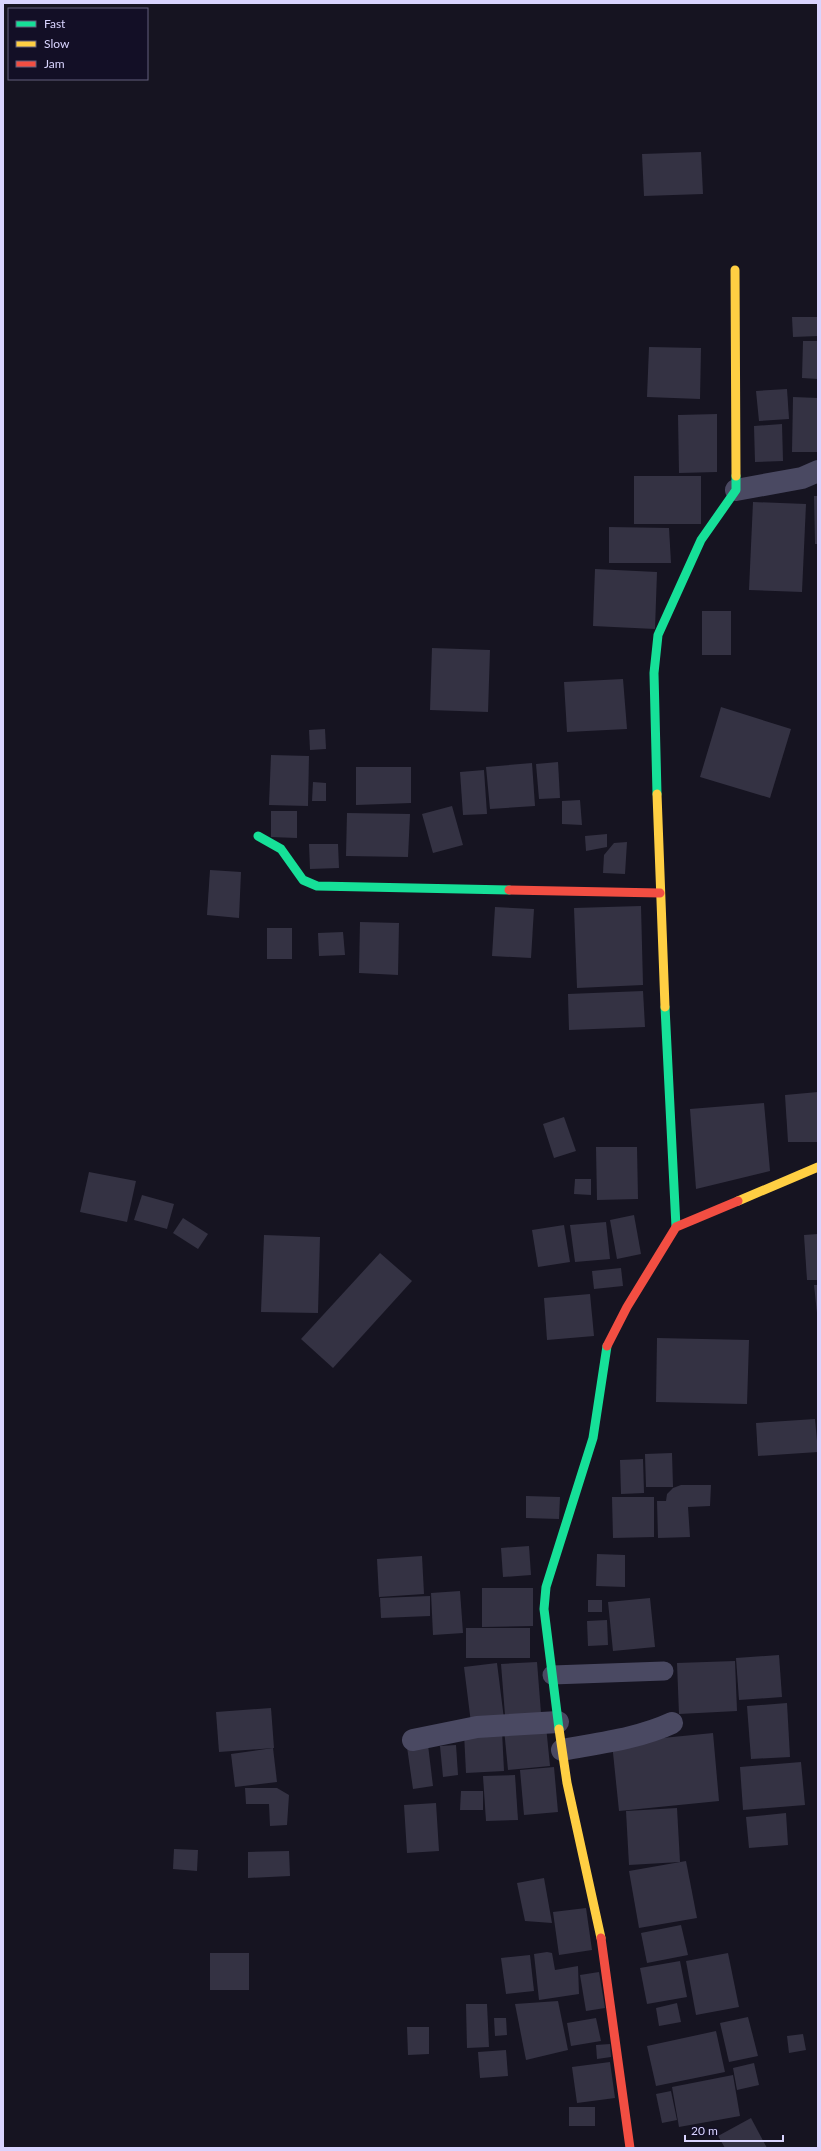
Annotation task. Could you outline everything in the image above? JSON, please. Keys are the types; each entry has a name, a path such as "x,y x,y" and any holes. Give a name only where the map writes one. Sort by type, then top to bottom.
{"street":[{"path":"630,2148 600,1940 567,1783 544,1609 546,1587 593,1438 605,1349 627,1308 676,1227 660,893 654,673 658,635 701,540 736,490 735,270"},
{"path":"736,490 802,478 818,471"},
{"path":"258,836 281,849 303,880 317,886 660,893"},
{"path":"676,1227 818,1167"},
{"path":"413,1740 477,1727 558,1722"},
{"path":"562,1750 634,1736 654,1731 672,1723"}],"lane":[{"path":"552,1675 664,1671"}],"building":[{"path":"701,152 703,194 644,196 642,154"},
{"path":"792,317 818,317 818,336 793,337"},
{"path":"803,341 818,341 818,379 802,378"},
{"path":"649,347 701,348 700,399 647,397"},
{"path":"787,389 789,419 759,421 756,391"},
{"path":"793,397 818,398 818,452 792,452"},
{"path":"717,414 717,472 679,473 678,415"},
{"path":"782,424 783,461 755,462 754,426"},
{"path":"634,476 701,476 701,524 634,524"},
{"path":"814,496 818,496 818,544 815,544"},
{"path":"753,502 806,504 802,592 749,590"},
{"path":"609,527 669,528 671,563 609,563"},
{"path":"595,569 657,572 655,629 593,626"},
{"path":"702,611 731,611 731,655 702,655"},
{"path":"432,648 490,650 488,712 430,710"},
{"path":"623,679 627,729 567,732 564,682"},
{"path":"721,707 791,729 770,798 700,777"},
{"path":"325,729 326,749 310,750 309,730"},
{"path":"271,755 309,756 308,806 269,805"},
{"path":"558,762 560,798 539,799 536,764"},
{"path":"532,763 535,806 490,809 486,767"},
{"path":"356,767 411,767 411,803 356,805"},
{"path":"484,770 487,814 463,815 460,772"},
{"path":"313,782 326,783 326,801 312,801"},
{"path":"580,800 582,825 562,824 562,801"},
{"path":"452,806 463,845 433,853 422,814"},
{"path":"271,811 297,811 297,838 271,837"},
{"path":"347,813 410,814 408,857 346,856"},
{"path":"607,834 607,847 586,851 585,836"},
{"path":"627,842 625,874 603,873 604,855 614,843"},
{"path":"309,844 338,844 339,868 310,869"},
{"path":"210,870 241,872 239,918 207,915"},
{"path":"641,906 643,985 577,988 574,908"},
{"path":"495,907 534,909 531,958 492,956"},
{"path":"360,922 399,923 398,975 359,973"},
{"path":"267,928 292,928 292,959 267,959"},
{"path":"343,932 345,955 319,956 318,933"},
{"path":"643,991 645,1027 569,1030 568,994"},
{"path":"818,1092 818,1142 788,1142 785,1095"},
{"path":"764,1103 770,1171 696,1189 690,1109"},
{"path":"564,1117 576,1151 554,1158 543,1124"},
{"path":"596,1147 637,1147 638,1199 597,1200"},
{"path":"89,1172 136,1181 127,1222 80,1212"},
{"path":"575,1179 591,1179 591,1195 574,1194"},
{"path":"142,1195 174,1204 167,1229 134,1220"},
{"path":"634,1215 641,1254 617,1259 610,1220"},
{"path":"183,1218 208,1234 198,1249 173,1233"},
{"path":"606,1222 610,1259 575,1262 570,1225"},
{"path":"564,1225 570,1262 538,1267 532,1230"},
{"path":"818,1234 818,1280 807,1280 804,1235"},
{"path":"264,1235 320,1237 318,1313 261,1312"},
{"path":"380,1253 412,1281 333,1368 301,1339"},
{"path":"621,1268 623,1286 594,1289 592,1271"},
{"path":"814,1285 818,1285 818,1313 817,1313"},
{"path":"590,1294 594,1336 547,1340 544,1298"},
{"path":"657,1338 749,1340 747,1404 656,1402"},
{"path":"815,1419 818,1452 758,1456 756,1423"},
{"path":"672,1453 673,1487 646,1487 645,1454"},
{"path":"643,1459 644,1493 621,1494 620,1460"},
{"path":"681,1485 711,1485 710,1506 688,1507 690,1537 658,1538 657,1501 666,1501 667,1494 673,1488"},
{"path":"526,1496 560,1497 559,1519 526,1518"},
{"path":"612,1497 654,1497 654,1537 613,1538"},
{"path":"529,1546 531,1575 503,1577 501,1548"},
{"path":"597,1554 625,1555 625,1587 596,1586"},
{"path":"422,1556 424,1594 379,1597 377,1559"},
{"path":"482,1588 533,1588 533,1626 482,1627"},
{"path":"460,1591 463,1633 433,1635 431,1593"},
{"path":"430,1596 430,1616 381,1618 380,1598"},
{"path":"650,1598 655,1647 613,1651 608,1602"},
{"path":"588,1600 602,1600 602,1612 588,1612"},
{"path":"607,1620 608,1645 588,1646 587,1621"},
{"path":"466,1628 530,1628 530,1658 466,1658"},
{"path":"779,1655 782,1697 739,1700 736,1658"},
{"path":"735,1661 737,1711 679,1714 677,1663"},
{"path":"537,1662 541,1713 505,1715 501,1664"},
{"path":"497,1663 504,1719 471,1723 464,1667"},
{"path":"787,1703 790,1757 751,1759 747,1706"},
{"path":"271,1708 274,1748 219,1752 216,1712"},
{"path":"546,1726 550,1766 508,1770 504,1729"},
{"path":"502,1731 504,1771 466,1773 464,1733"},
{"path":"713,1733 719,1801 619,1811 612,1743"},
{"path":"428,1745 433,1786 413,1789 407,1747"},
{"path":"456,1745 458,1775 443,1777 440,1746"},
{"path":"273,1748 277,1782 235,1787 231,1754"},
{"path":"801,1762 805,1805 743,1810 740,1767"},
{"path":"554,1767 558,1812 524,1815 520,1770"},
{"path":"515,1775 518,1820 486,1821 483,1776"},
{"path":"245,1788 277,1788 289,1795 287,1825 270,1826 269,1804 246,1804"},
{"path":"461,1791 483,1791 483,1810 460,1810"},
{"path":"436,1803 439,1851 407,1853 404,1805"},
{"path":"677,1808 680,1862 629,1865 626,1811"},
{"path":"786,1813 788,1845 749,1848 746,1817"},
{"path":"174,1849 198,1850 197,1871 173,1869"},
{"path":"289,1851 290,1876 248,1878 248,1852"},
{"path":"686,1861 697,1918 639,1928 629,1871"},
{"path":"544,1878 552,1923 525,1921 517,1883"},
{"path":"586,1908 592,1950 559,1955 553,1912"},
{"path":"681,1925 688,1955 647,1963 641,1933"},
{"path":"547,1952 552,1953 555,1970 578,1966 579,1994 539,2000 534,1954"},
{"path":"210,1953 249,1953 249,1990 210,1990"},
{"path":"728,1953 739,2007 696,2015 686,1961"},
{"path":"530,1955 534,1991 506,1994 501,1958"},
{"path":"680,1961 687,1997 647,2004 640,1968"},
{"path":"599,1972 605,2008 586,2011 580,1975"},
{"path":"558,2001 568,2050 526,2060 515,2004"},
{"path":"677,2003 681,2022 659,2026 656,2008"},
{"path":"466,2004 487,2004 489,2047 467,2048"},
{"path":"748,2017 758,2056 729,2062 720,2023"},
{"path":"494,2018 506,2018 507,2035 495,2036"},
{"path":"596,2018 601,2041 571,2046 567,2023"},
{"path":"407,2027 429,2027 429,2054 408,2055"},
{"path":"716,2031 725,2072 656,2086 647,2046"},
{"path":"803,2034 806,2050 789,2053 787,2036"},
{"path":"610,2044 611,2057 597,2059 596,2045"},
{"path":"506,2050 508,2076 480,2078 478,2052"},
{"path":"610,2062 615,2098 577,2103 572,2067"},
{"path":"754,2063 759,2085 737,2090 733,2068"},
{"path":"733,2075 740,2116 679,2127 672,2087"},
{"path":"671,2091 677,2120 662,2123 656,2094"},
{"path":"569,2107 595,2107 595,2126 569,2126"},
{"path":"751,2118 767,2148 725,2148 718,2136"}],"traffic: fast":[{"path":"657,794 654,673 658,635 701,540 736,490 736,476"},
{"path":"258,836 281,849 303,880 317,886 509,890"},
{"path":"665,1007 676,1227"},
{"path":"559,1729 544,1609 546,1587 593,1438 607,1346"}],"traffic: slow":[{"path":"735,270 736,476"},
{"path":"657,794 665,1007"},
{"path":"738,1201 818,1167"},
{"path":"559,1729 567,1783 601,1938"}],"traffic: jam":[{"path":"509,890 660,893"},
{"path":"607,1346 627,1307 676,1227 738,1201"},
{"path":"601,1938 630,2148"}]}
